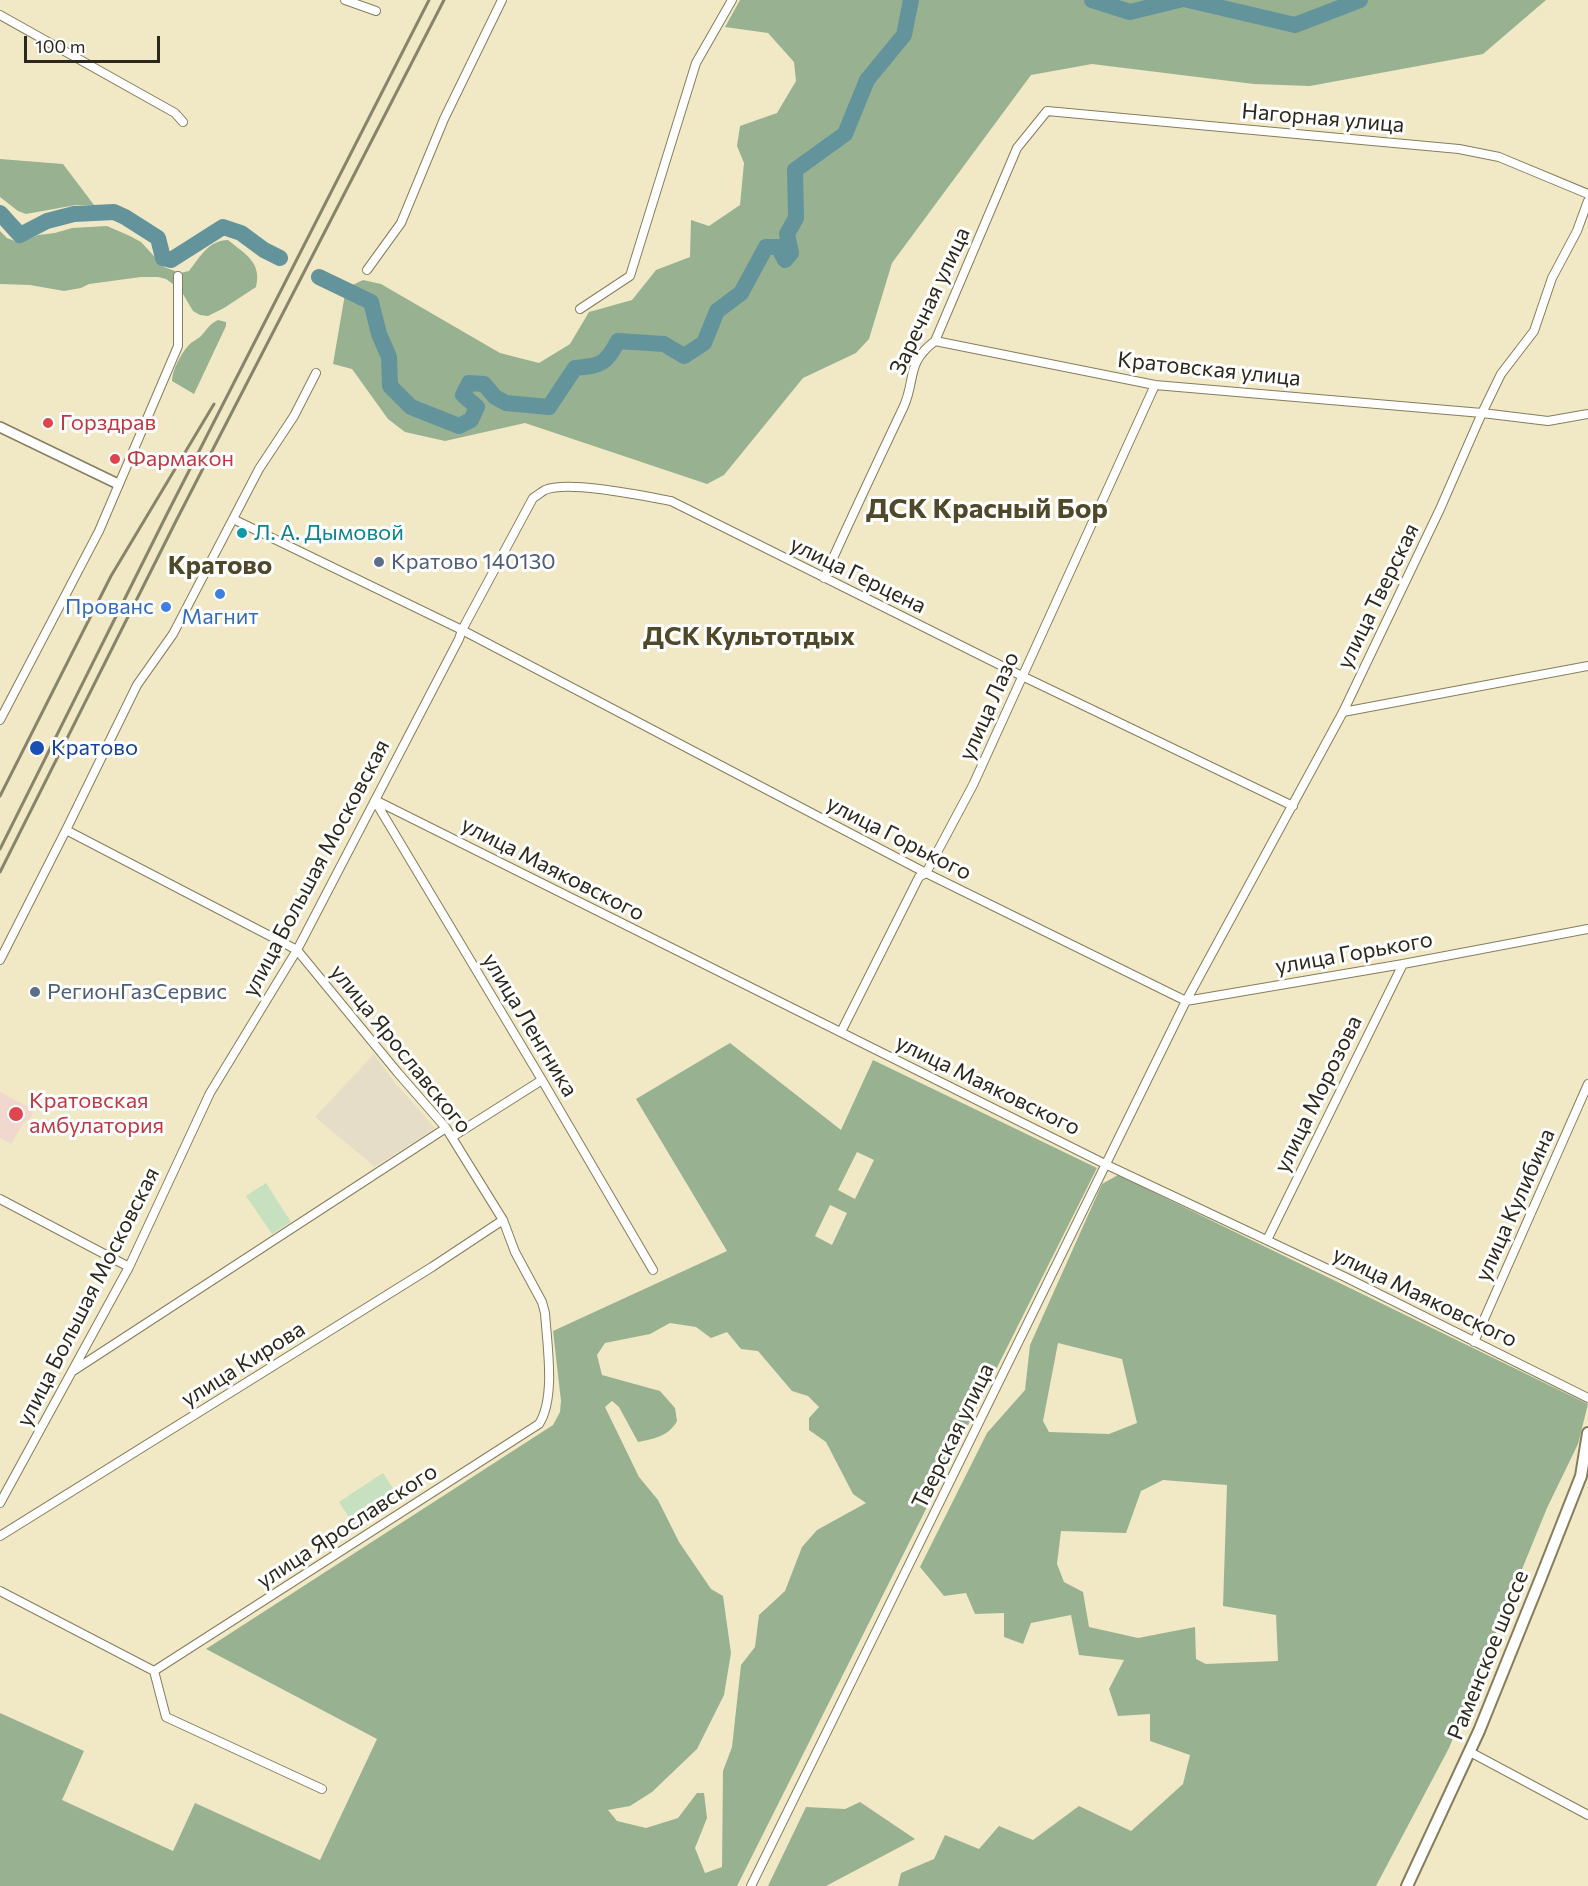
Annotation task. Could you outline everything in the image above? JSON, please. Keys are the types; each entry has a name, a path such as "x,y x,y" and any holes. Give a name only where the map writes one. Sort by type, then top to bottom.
{"main road":[{"name":"Раменское шоссе","path":"1407,1886 1470,1752 1581,1476 1588,1433"}],"street":[{"path":"345,0 376,11"},
{"path":"367,270 401,223 444,119 502,0"},
{"path":"580,309 630,276 696,63 732,0"},
{"path":"0,15 176,113 183,122"},
{"name":"Нагорная улица","path":"1047,111 1459,149 1499,157 1588,194"},
{"name":"Заречная улица","path":"824,578 865,485 906,402 912,374 922,351 935,341 1017,148 1047,111"},
{"name":"улица Тверская","path":"1186,1001 1343,712 1440,509 1501,374 1534,331 1552,278 1577,231 1588,201"},
{"path":"0,720 99,531 178,346 178,276"},
{"name":"Кратовская улица","path":"935,341 1155,385 1482,413 1548,421 1588,414"},
{"path":"0,960 137,685 173,634 259,469 294,416 316,373"},
{"name":"улица Лазо","path":"841,1032 919,877 926,873 973,785 1155,385"},
{"path":"0,427 118,484"},
{"name":"улица Герцена","path":"462,630 533,498 546,489 567,487 608,490 671,501 1022,676 1293,806"},
{"name":"улица Горького","path":"232,519 462,630 926,873 1186,1001 1403,964 1588,929"},
{"name":"улица Большая Московская","path":"0,1503 129,1268 210,1093 297,950 462,630"},
{"path":"1343,712 1588,666"},
{"name":"улица Маяковского","path":"375,800 1107,1165 1267,1240 1588,1398"},
{"name":"улица Ленгника","path":"375,800 653,1270"},
{"name":"улица Ярославского","path":"66,830 297,950 446,1128 503,1220 515,1252 542,1302 545,1313 549,1392 547,1407 539,1424 154,1671"},
{"name":"улица Морозова","path":"1267,1240 1403,964"},
{"name":"Тверская улица","path":"751,1886 1186,1001"},
{"path":"452,1137 542,1080"},
{"name":"улица Кулибина","path":"1474,1341 1588,1084"},
{"path":"70,1373 446,1128"},
{"path":"0,1199 129,1268"},
{"name":"улица Кирова","path":"0,1536 432,1267 503,1220"},
{"path":"0,1591 154,1671 166,1717 322,1789"},
{"path":"1470,1752 1588,1815"}],"shaded area":[{"path":"374,1054 396,1084 435,1128 375,1167 315,1117"},
{"name":"Кратовская амбулатория","path":"0,1092 34,1110 11,1144 0,1138"}],"green space":[{"path":"740,0 1546,0 1483,54 1310,86 1254,84 1092,64 1031,75 892,263 869,339 856,353 803,378 724,475 707,484 525,423 445,441 405,432 388,419 352,369 333,364 346,288 363,280 381,284 500,353 539,363 570,344 589,312 632,300 656,270 690,257 691,220 709,226 740,205 744,163 737,146 740,126 777,113 796,81 794,62 768,33 725,27"},
{"path":"0,159 63,164 94,205 76,205 26,214 18,211 0,197"},
{"path":"107,226 141,242 164,267 180,273 189,271 210,246 228,240 251,259 257,271 256,287 208,316 193,311 180,289 166,279 158,277 89,284 64,291 30,285 0,284 0,231 7,238 24,241 38,235 72,228"},
{"path":"218,320 226,322 226,326 194,394 172,381 174,372 188,346"},
{"path":"730,1043 841,1130 873,1060 1097,1168 737,1886 0,1886 0,1713 84,1751 62,1800 173,1851 195,1803 320,1860 377,1739 206,1649 553,1425 560,1412 561,1401 553,1331 727,1251 636,1099","holes":["857,1152 874,1160 855,1199 838,1190","830,1205 847,1213 832,1245 815,1236","670,1323 696,1327 711,1338 727,1332 741,1349 758,1351 792,1391 808,1396 819,1407 809,1418 809,1430 826,1442 853,1494 866,1503 817,1530 802,1547 785,1591 759,1615 755,1647 741,1665 732,1747 723,1771 722,1867 705,1873 695,1848 707,1818 704,1793 697,1793 678,1818 646,1828 617,1821 608,1810 630,1806 652,1792 697,1749 724,1695 731,1653 723,1596 711,1589 679,1542 658,1500 639,1477 605,1407 612,1401 619,1407 638,1442 655,1438 674,1426 677,1421 675,1408 660,1391 602,1375 597,1355 605,1343 650,1334"]},
{"path":"1118,1175 1588,1404 1578,1444 1547,1508 1449,1748 1376,1886 898,1886 901,1873 934,1859 945,1835 979,1849 999,1826 1033,1840 1079,1806 1131,1831 1183,1784 1190,1755 1150,1741 1150,1714 1118,1716 1109,1689 1124,1660 1079,1655 1071,1615 1031,1623 1023,1644 1004,1637 1004,1613 975,1614 966,1593 944,1596 920,1567 987,1433 1025,1390 1030,1345 1102,1184","holes":["1058,1343 1122,1359 1137,1423 1109,1434 1049,1432 1043,1421","1163,1480 1227,1485 1223,1606 1276,1615 1278,1661 1206,1664 1196,1659 1195,1627 1138,1638 1089,1627 1083,1592 1064,1582 1057,1564 1061,1531 1126,1533 1141,1491"]},
{"path":"266,1183 291,1222 272,1234 246,1196"},
{"path":"383,1473 398,1496 354,1525 339,1502"},
{"path":"860,1802 915,1839 826,1886 768,1886 806,1807 845,1809"}],"waterway":[{"path":"319,277 371,302 379,334 389,357 390,386 411,407 459,426 471,420 477,407 463,395 469,383 484,384 495,397 506,403 549,407 575,368 602,362 610,355 618,341 664,344 684,356 704,343 717,311 741,293 766,247 778,247 785,260 791,253 787,234 796,218 795,170 845,134 867,80 904,35 911,0"},
{"path":"1092,0 1130,12 1179,0"},
{"path":"1188,0 1295,25 1360,0"},
{"path":"0,213 20,235 47,221 74,214 114,212 158,238 163,258 171,260 223,227 241,233 264,250 280,258"}],"railway":[{"path":"0,849 167,514 429,0"},
{"path":"0,872 177,519 444,0"},
{"path":"0,796 111,576 214,404"}],"place":[{"name":"Горздрав","path":"48,423"},
{"name":"Фармакон","path":"115,459"},
{"name":"Л. А. Дымовой","path":"242,533"},
{"name":"Кратово 140130","path":"379,562"},
{"name":"Магнит","path":"220,594"},
{"name":"Прованс","path":"166,607"},
{"name":"Кратово","path":"37,748"},
{"name":"РегионГазСервис","path":"35,992"},
{"name":"Кратовская амбулатория","path":"16,1114"}],"district":[{"name":"ДСК Красный Бор","path":"987,509"},
{"name":"Кратово","path":"220,565"},
{"name":"ДСК Культотдых","path":"749,636"}]}
